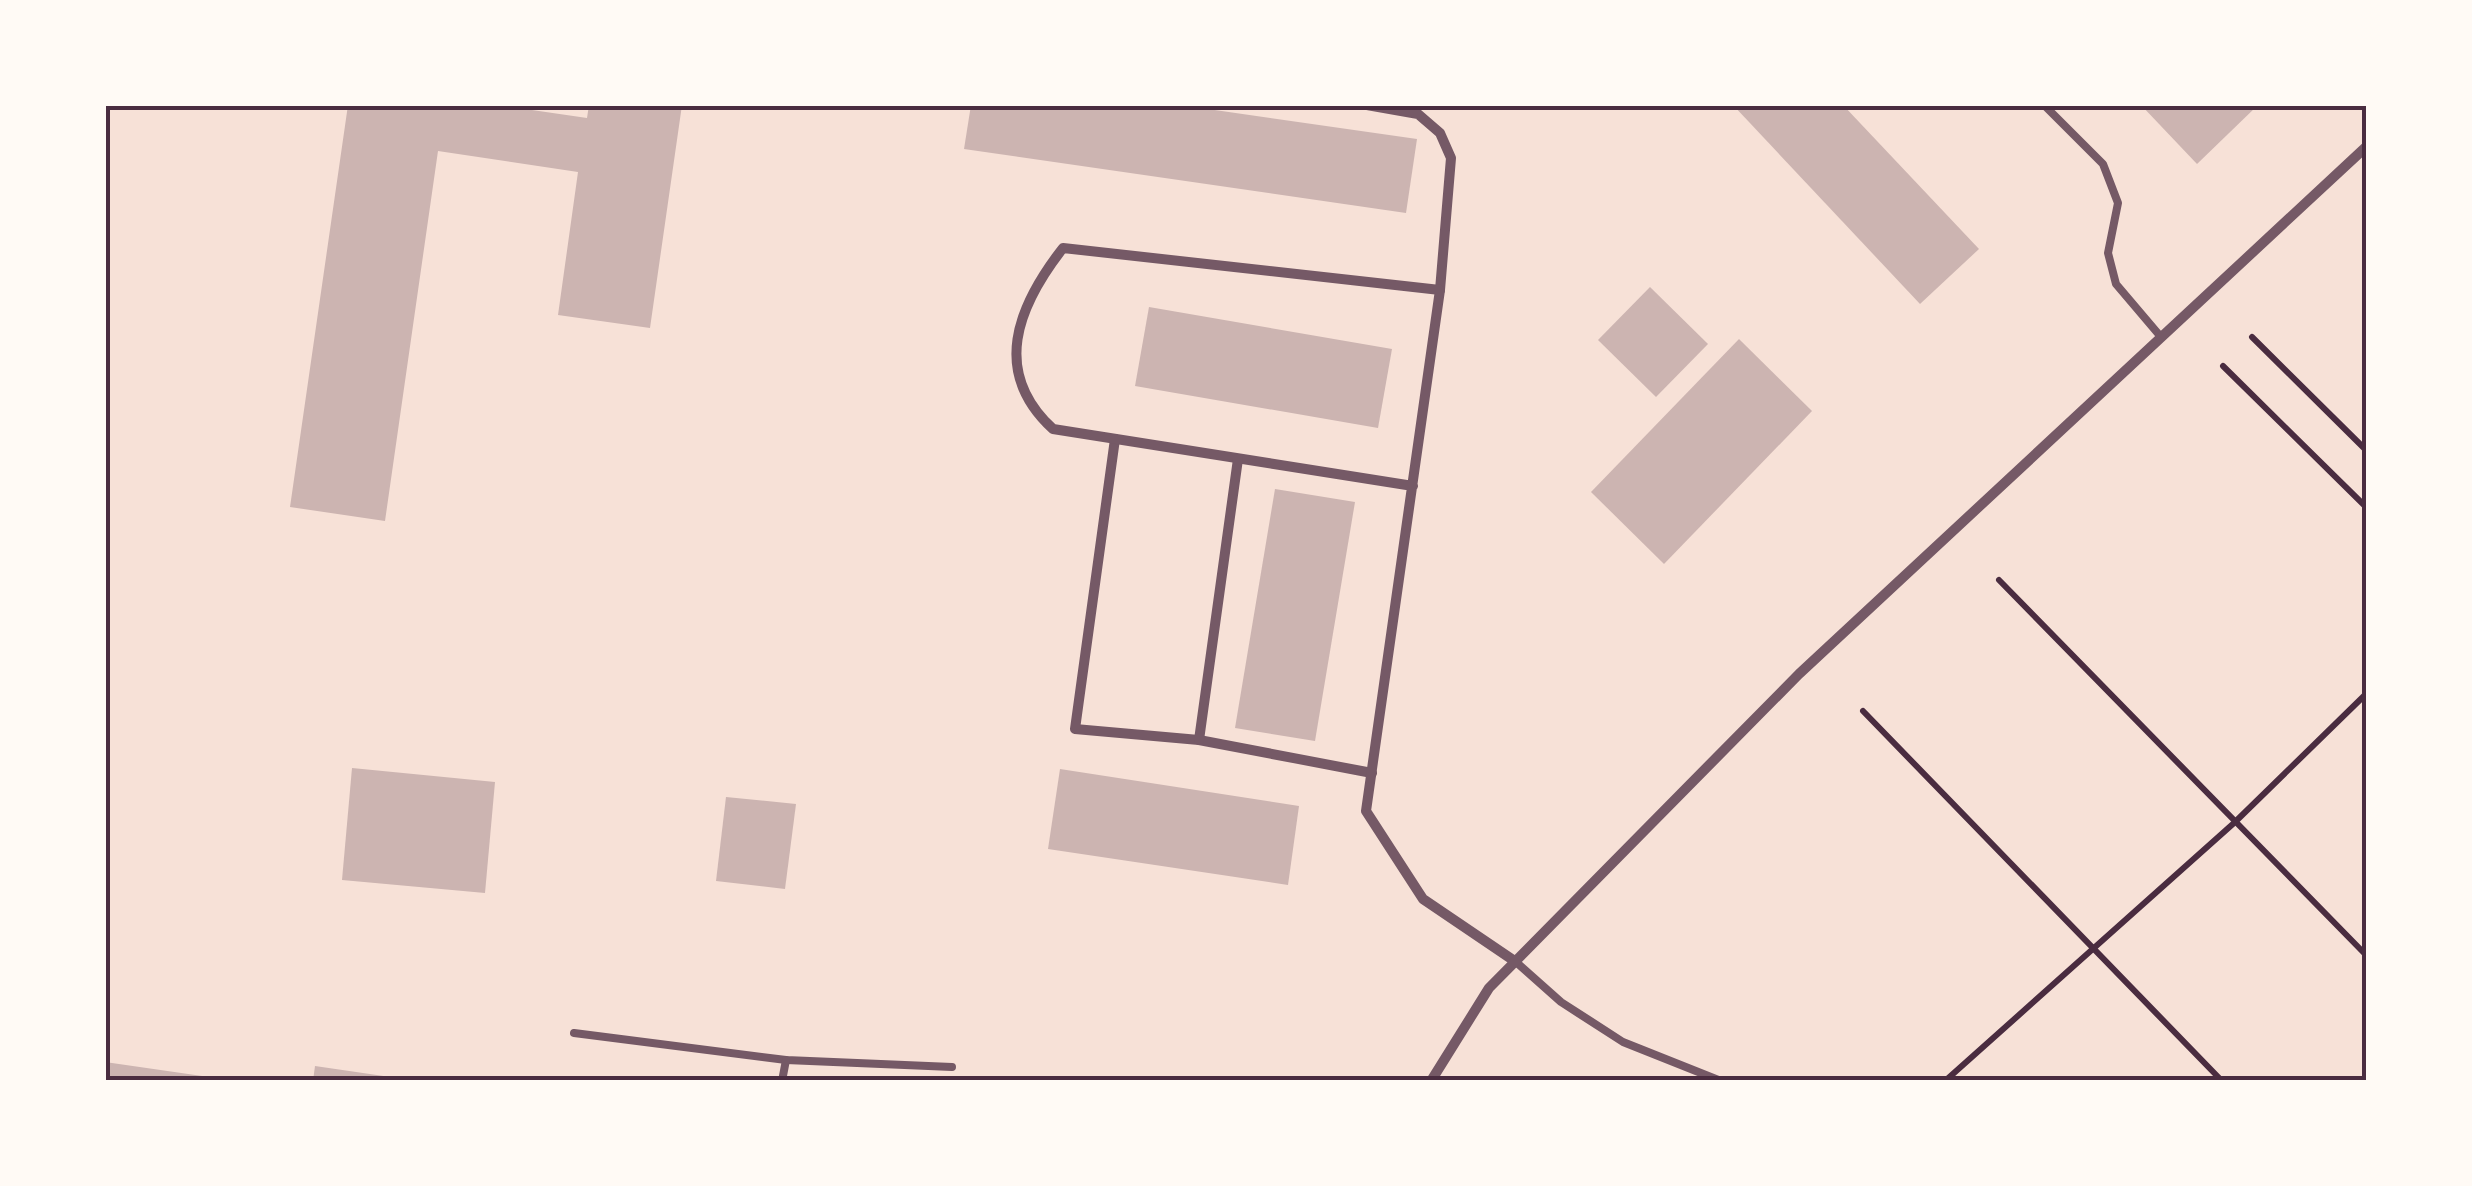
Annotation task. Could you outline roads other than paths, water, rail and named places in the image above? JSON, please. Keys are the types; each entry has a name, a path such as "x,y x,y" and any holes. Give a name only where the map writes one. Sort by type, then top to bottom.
{"street":[{"path":"1367,105 1418,114 1440,134 1451,158 1440,290 1366,811 1423,900 1516,962"},
{"path":"1431,1081 1489,988 1799,674 2367,146"},
{"path":"1412,486 1053,429 1028,406 1017,378 1019,331 1038,281 1063,248 1440,290"},
{"path":"1115,439 1075,729 1199,740 1372,773"},
{"path":"1199,740 1238,459"}],"lane":[{"path":"2044,105 2102,164 2118,204 2108,252 2116,284 2162,337"},
{"path":"1516,962 1561,1002 1623,1042 1721,1081"},
{"path":"574,1032 786,1060 952,1067"},
{"path":"782,1081 786,1060"}]}
